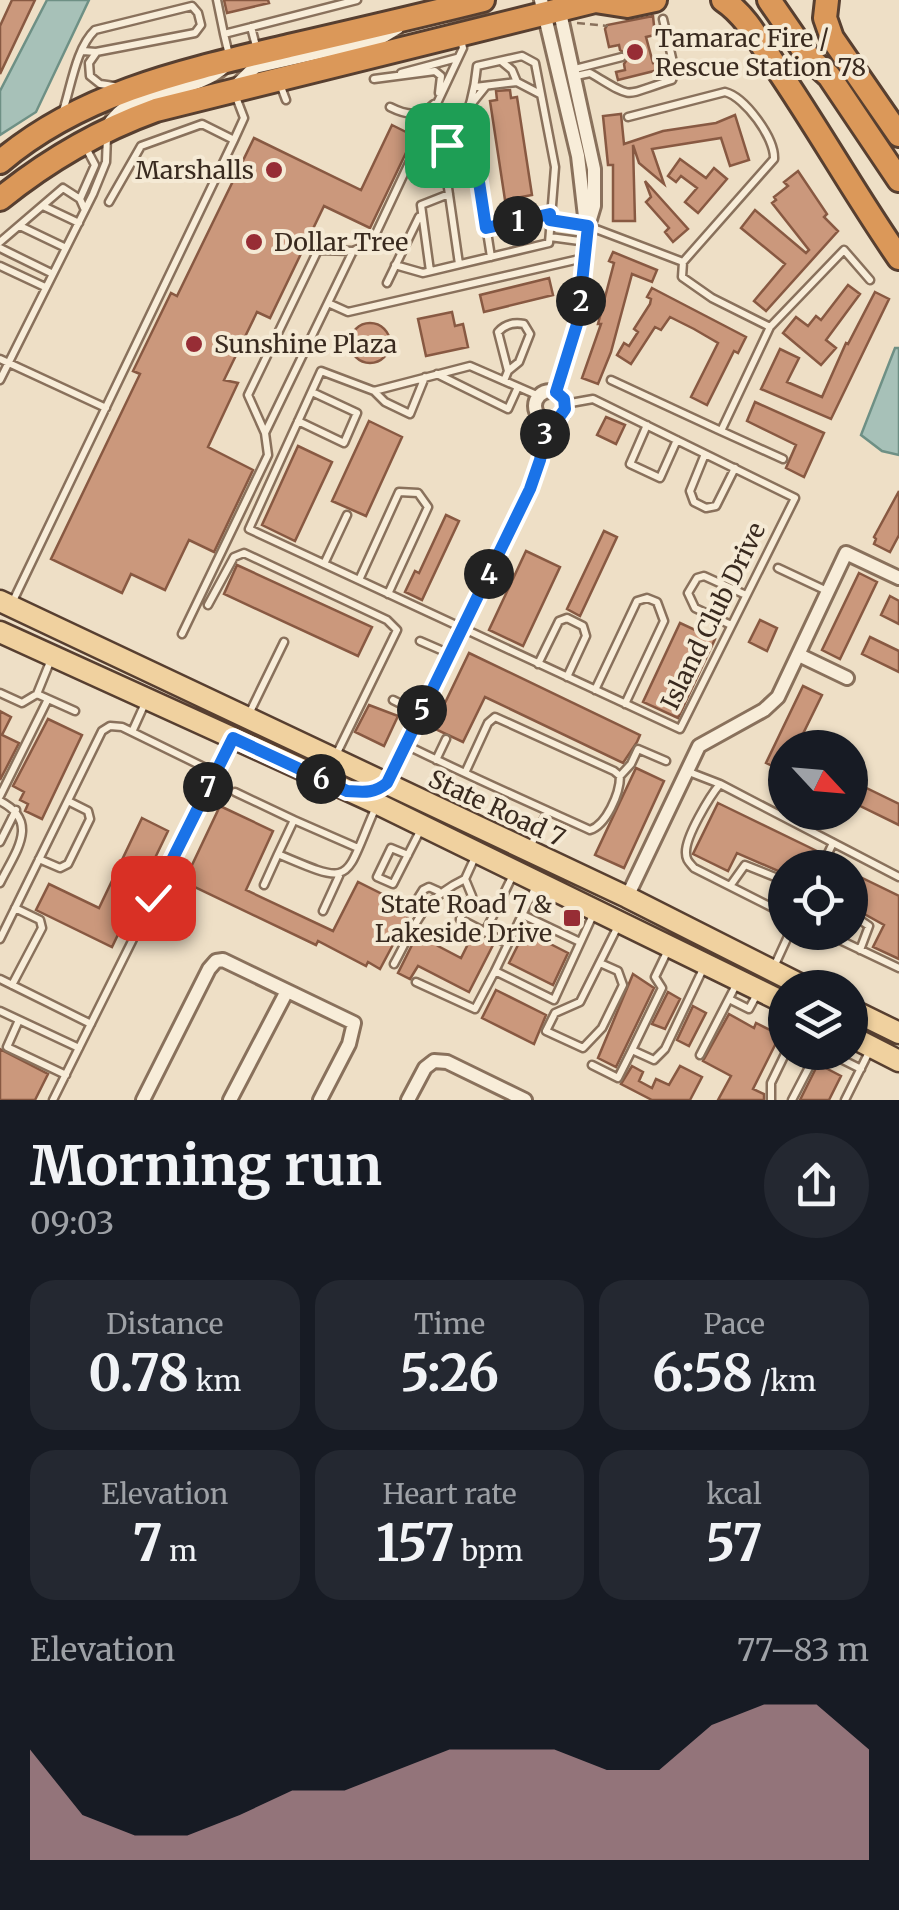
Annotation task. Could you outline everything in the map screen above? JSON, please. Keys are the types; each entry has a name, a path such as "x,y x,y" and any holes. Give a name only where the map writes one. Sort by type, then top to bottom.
{"highway":[{"path":"0,162 84,106 130,88 420,8 484,0"},
{"path":"0,199 38,168 107,128 156,110 461,34 551,5 597,0 659,10"},
{"path":"723,0 749,26 899,258"},
{"path":"748,0 749,26"},
{"path":"768,0 809,58 829,76 899,180"},
{"path":"786,0 820,50 829,76"},
{"path":"827,0 825,18 832,38 899,135"},
{"path":"809,114 830,133 899,234"}],"main road":[{"name":"State Road 7","path":"5,604 627,897 772,970"},
{"name":"State Road 7","path":"0,632 539,880 705,963 734,990 759,990 768,994"},
{"path":"147,700 166,688 188,689"},
{"path":"347,791 379,790 387,783"},
{"path":"378,804 401,798 423,800"},
{"path":"596,908 612,908 627,897"},
{"path":"868,1018 899,1033"},
{"path":"868,1045 899,1061"}],"street":[{"path":"551,5 574,73 576,114"},
{"path":"551,5 576,114 594,169 594,206 587,226 578,321 556,392"},
{"path":"234,89 255,68 379,38 420,8"},
{"path":"107,128 121,108 211,78 231,60"},
{"path":"546,391 556,392 565,404 562,416 548,420 536,411 539,396 546,391"},
{"path":"387,783 530,489 548,420"},
{"path":"627,897 699,746 764,710 778,697 846,554 899,578"},
{"path":"799,655 847,678"},
{"path":"143,1100 216,962 233,963 354,1024 353,1034 320,1100"},
{"path":"230,1100 287,991"},
{"path":"408,1100 425,1068 434,1061 447,1062 500,1095 524,1100"}],"lane":[{"path":"217,0 231,60"},
{"path":"224,34 357,0"},
{"path":"61,120 83,50 88,36 95,30 192,6 198,13 200,26 196,33 96,52 83,50"},
{"path":"574,73 590,73 629,94 672,80 675,72 659,10"},
{"path":"252,27 258,54"},
{"path":"182,634 268,455 265,433 248,394 318,250 353,251 371,244 463,48 461,34"},
{"path":"96,52 89,62 90,76 100,84 130,88"},
{"path":"395,265 408,271 430,271 549,243 555,167 534,63 522,56 478,66 459,133 447,145 444,160 459,264"},
{"path":"574,73 622,57"},
{"path":"374,79 458,58"},
{"path":"500,60 512,70 516,82"},
{"path":"390,107 405,114 425,112 436,102 441,90 441,76 435,70 394,74"},
{"path":"278,78 286,100"},
{"path":"475,87 516,82 541,94"},
{"path":"465,112 487,85"},
{"path":"5,604 106,408 244,118 234,89"},
{"path":"628,117 725,92 736,95 774,146 774,159 683,262 682,277 712,298 770,326"},
{"path":"109,202 140,146 202,124 234,140"},
{"path":"0,380 4,361 79,223 106,164 107,128"},
{"path":"459,133 474,149 491,257"},
{"path":"80,199 96,164 83,142"},
{"path":"52,273 0,245 64,188 80,199 85,209"},
{"path":"430,271 421,205 450,194"},
{"path":"43,206 79,223"},
{"path":"386,283 420,214"},
{"path":"486,228 550,217 587,226 683,262"},
{"path":"20,226 66,248"},
{"path":"550,237 587,242"},
{"path":"720,431 770,326 844,250 870,280"},
{"path":"265,433 353,251"},
{"path":"328,303 348,312 586,258"},
{"path":"0,266 44,287"},
{"path":"504,381 508,371 519,362 530,334 524,324 515,322 498,332 508,371"},
{"path":"4,361 106,408"},
{"path":"374,391 470,366 539,396"},
{"path":"298,421 344,443 357,413 312,392 322,371 374,391 384,402 410,414 425,378"},
{"path":"437,374 508,409 518,387"},
{"path":"612,380 783,458"},
{"name":"Island Club Drive","path":"312,392 249,529 680,729 795,498 593,399 565,404"},
{"path":"647,426 630,464 660,478 678,440"},
{"path":"706,454 690,491 694,502 706,508 716,506 735,468"},
{"path":"359,580 400,492 418,492 428,507 388,594"},
{"path":"324,564 347,516"},
{"path":"208,605 234,557 244,553 387,620 397,630 334,758"},
{"path":"778,568 828,592"},
{"path":"731,625 694,608 688,594 693,584 704,576 746,596"},
{"path":"595,690 637,601 647,598 657,602 664,621 625,704"},
{"path":"538,664 559,622 567,618 576,621 586,636 567,677"},
{"path":"420,641 450,654"},
{"path":"248,718 284,642"},
{"path":"0,693 22,703 36,694 52,656"},
{"path":"36,694 75,711"},
{"path":"0,883 22,838 16,809 0,798 48,699"},
{"path":"132,732 147,700"},
{"path":"393,700 420,714"},
{"path":"465,773 488,722 495,717 620,776"},
{"path":"0,939 102,731 110,726 132,732 216,773"},
{"path":"53,1100 233,738"},
{"path":"436,760 446,739"},
{"path":"405,744 590,830 596,830 620,785 620,776 638,749 666,762"},
{"path":"688,771 899,877"},
{"path":"720,784 710,795 686,848 686,858 694,868 768,905"},
{"path":"234,792 358,848"},
{"path":"40,859 60,868 68,864 90,818 88,811 68,801"},
{"path":"278,854 330,876 340,875 349,869 378,804"},
{"path":"0,842 16,809"},
{"path":"528,850 548,811"},
{"path":"264,885 294,820"},
{"path":"408,855 391,848 377,877 393,884 408,855 422,825"},
{"path":"829,850 833,842"},
{"path":"394,964 425,906 438,891 465,878 478,852"},
{"path":"730,886 744,865 768,875"},
{"path":"486,932 516,869"},
{"path":"323,910 340,875"},
{"path":"465,878 472,896 460,919 508,944"},
{"path":"416,982 474,1009 539,880"},
{"path":"425,906 418,898 423,890 429,887 438,891"},
{"path":"12,985 42,928 40,920 15,908"},
{"path":"495,971 554,1000 596,908"},
{"path":"522,915 580,942"},
{"path":"600,963 618,971 623,985 602,1028 583,1048 546,1032 555,1013 580,1002 621,920"},
{"path":"592,1065 618,1078 662,988 655,977 670,945"},
{"path":"772,970 781,950"},
{"path":"860,950 899,968"},
{"path":"632,1050 654,1060 664,1048 705,963"},
{"path":"0,979 91,1024"},
{"path":"700,1054 734,990"},
{"path":"0,1011 79,1048"},
{"path":"19,1020 7,1047 66,1075"},
{"path":"868,1055 872,1047"},
{"path":"771,1100 770,1082 776,1070"},
{"path":"792,1100 808,1070"},
{"path":"845,1100 860,1070"}],"water":[{"path":"47,0 89,0 36,112 0,135 0,91"},
{"path":"895,348 899,348 899,455 882,451 861,435"}],"building":[{"path":"12,0 35,0 0,74 0,26"},
{"path":"224,0 268,0 269,3 227,13"},
{"name":"Tamarac Fire / Rescue Station 78","path":"653,16 655,35 646,37 653,63 660,62 662,69 618,80 616,72 625,70 629,56 619,45 609,47 607,25"},
{"path":"510,90 511,98 517,97 532,195 505,200 490,101 497,100 496,91"},
{"path":"621,114 624,144 735,115 749,160 730,166 721,138 652,149 664,184 639,163 633,145 635,221 613,221 613,165 608,165 603,116"},
{"name":"Sunshine Plaza","path":"392,125 414,136 370,228 324,206 270,318 257,312 224,380 238,383 208,447 253,470 214,552 189,540 165,590 131,574 122,593 51,559 140,374 133,371 171,293 177,296 254,138 361,190"},
{"path":"680,159 706,178 714,168 727,179 698,213 685,202 697,188 681,176 676,182 668,176"},
{"path":"798,171 827,214 824,217 838,231 766,311 754,301 785,264 741,228 755,210 806,253 809,250 772,203 788,186 784,182"},
{"path":"645,181 688,229 673,242 665,232 669,228 646,202 651,197"},
{"path":"613,252 657,270 652,282 632,274 598,384 582,378 601,324"},
{"path":"549,278 553,295 484,312 480,295"},
{"path":"848,285 860,294 826,340 836,348 821,365 783,333 796,317 808,326 816,316 821,320"},
{"path":"652,288 746,337 738,353 734,351 707,405 691,397 718,343 694,329 670,317 661,330 655,327 631,364 617,355 638,332 634,329 650,304 647,297"},
{"path":"875,292 889,299 831,419 761,389 780,349 799,358 787,382 822,397"},
{"path":"452,312 455,326 463,324 468,347 426,356 418,319"},
{"path":"370,323 384,329 390,343 384,357 370,363 356,357 350,343 356,329"},
{"path":"755,402 824,433 804,477 786,468 796,445 747,421"},
{"path":"606,417 625,425 616,444 597,435"},
{"path":"369,421 402,437 366,516 332,501"},
{"path":"298,446 332,462 295,541 262,525"},
{"path":"899,491 899,535 890,552 874,544 874,537"},
{"path":"446,515 459,521 422,600 405,592 415,571 419,573"},
{"path":"604,531 617,537 580,616 567,609"},
{"path":"526,551 560,567 523,646 489,630"},
{"path":"237,565 372,627 358,656 224,594"},
{"path":"859,573 877,582 840,659 822,650"},
{"path":"890,596 899,601 899,624 881,615"},
{"path":"760,620 777,628 767,651 749,642"},
{"path":"680,623 715,639 678,718 643,702"},
{"path":"870,637 899,651 899,672 862,654"},
{"path":"469,653 640,735 637,742 623,763 485,697 463,742 433,728"},
{"path":"803,686 822,695 805,730 782,730"},
{"path":"369,705 398,716 384,746 355,732"},
{"path":"0,711 11,717 2,735 19,743 0,780"},
{"path":"48,719 82,735 42,819 25,811 28,804 20,800 24,792 13,786"},
{"path":"636,768 664,781 624,868 595,855"},
{"path":"868,789 899,804 899,825 868,810"},
{"path":"718,803 815,850 768,850 768,867 737,853 728,871 693,854"},
{"path":"220,806 273,831 246,890 333,931 358,882 412,909 380,969 368,962 366,966 318,941 316,945 184,882"},
{"path":"142,818 168,831 112,947 36,910 49,884 99,908"},
{"path":"868,881 899,896 899,959 873,947 884,925 868,916"},
{"path":"419,931 461,958 473,934 493,945 469,992 418,966 410,979 398,973"},
{"path":"525,931 568,953 553,985 509,963"},
{"path":"633,974 654,988 616,1067 598,1058"},
{"path":"496,990 546,1015 534,1044 482,1018"},
{"path":"668,992 680,999 665,1029 652,1024"},
{"path":"693,1006 706,1013 689,1046 677,1040"},
{"path":"729,1014 754,1028 756,1023 768,1029 768,1059 753,1089 764,1094 764,1100 718,1100 731,1076 703,1061"},
{"path":"0,1049 48,1074 35,1100 0,1100"},
{"path":"632,1066 643,1072 639,1081 652,1088 656,1079 669,1085 680,1066 702,1077 690,1100 652,1100 621,1084"},
{"path":"815,1070 830,1070 841,1076 829,1100 800,1100"}],"place":[{"name":"Tamarac Fire / Rescue Station 78","path":"635,52"},
{"name":"Marshalls","path":"274,170"},
{"name":"Dollar Tree","path":"254,242"},
{"name":"Sunshine Plaza","path":"194,344"},
{"name":"State Road 7 & Lakeside Drive","path":"572,918"}],"route":[{"path":"153,898 233,738 347,791 379,790 387,783 530,489 548,420 558,419 565,409 564,399 556,392 578,321 588,226 550,220 550,214 486,228 474,149 459,133 447,145"}]}
